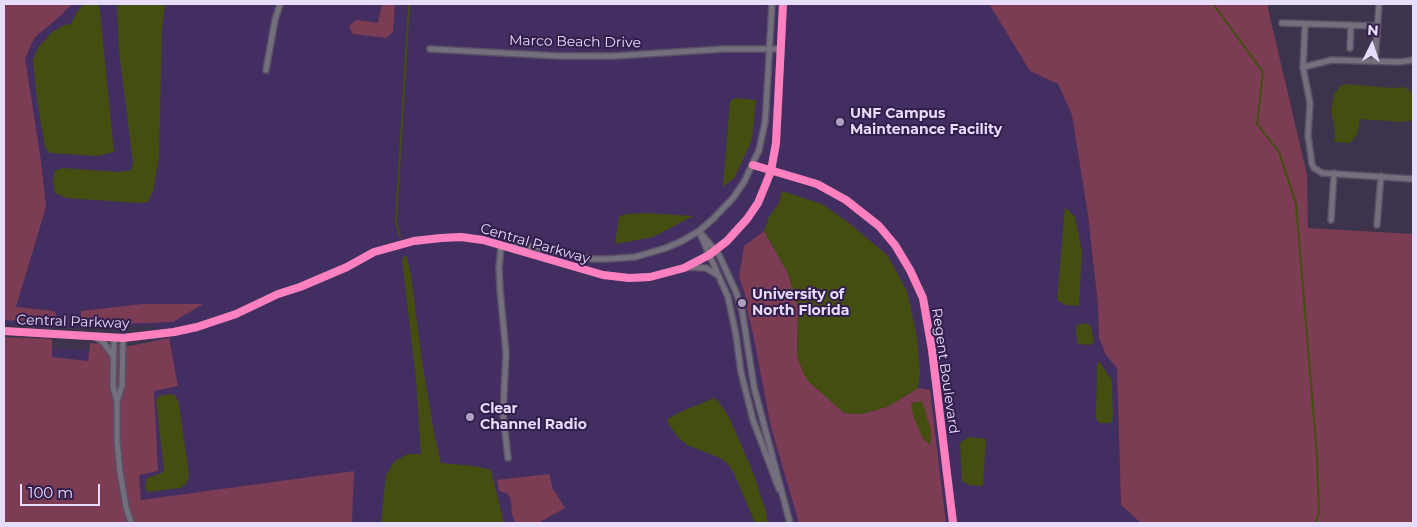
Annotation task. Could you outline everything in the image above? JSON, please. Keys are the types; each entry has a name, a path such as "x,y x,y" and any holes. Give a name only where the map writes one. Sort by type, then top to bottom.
{"street":[{"path":"266,70 274,20 280,4"},
{"name":"Central Parkway","path":"504,246 536,247 593,258 621,259 649,254 666,248 699,231 720,213 744,182 759,150 765,122 772,4"},
{"name":"Central Parkway","path":"4,331 123,338 174,332 197,327 236,314 278,294 300,287 347,267 374,252 414,241 461,237 504,246 603,275 629,278 650,277 684,268 716,250 747,220 758,203 771,171 776,143 783,4"},
{"path":"1375,61 1379,4"},
{"path":"1282,23 1305,25 1332,23 1377,26"},
{"path":"1305,25 1303,67 1310,103 1308,136 1312,164 1318,171 1413,179"},
{"path":"1350,48 1351,25"},
{"name":"Marco Beach Drive","path":"430,48 559,56 598,56 724,49 781,49"},
{"path":"1303,67 1332,60 1399,62 1413,60"},
{"name":"Regent Boulevard","path":"753,165 817,184 846,200 879,226 895,245 910,270 923,298 953,523"},
{"path":"1331,220 1334,173"},
{"path":"1377,225 1381,176"},
{"path":"699,231 716,250 731,279 742,310 754,385 790,523"},
{"path":"699,231 728,297 747,397 767,460 785,503"},
{"path":"504,246 499,268 506,353 503,414 508,458"},
{"path":"684,268 706,268 720,278"},
{"path":"96,336 104,343 113,358"},
{"path":"114,338 113,387 117,401 117,441 120,472 126,507 131,523"},
{"path":"117,401 122,386 123,338"},
{"path":"747,397 750,395 754,385"}],"shaded area":[{"path":"4,4 989,4 1030,71 1058,84 1072,115 1088,215 1098,305 1099,338 1106,355 1117,368 1121,505 1141,523 946,523 930,390 918,388 918,383 782,191 779,203 769,217 764,231 758,236 792,361 907,523 4,523 4,345 84,350 157,345 155,325 81,328 4,324"},
{"path":"4,4 72,4 35,37 25,58 46,207 16,307 54,311 61,324 4,320"},
{"path":"84,4 98,4 100,11 114,152 98,156 50,153 45,147 33,60 38,48 52,32 64,25 71,24 78,10"},
{"path":"117,4 165,4 162,29 159,158 153,191 148,202 139,203 66,198 55,193 53,184 54,174 57,170 62,168 120,172 131,170 133,162 119,50"},
{"path":"382,4 395,4 393,32 386,38 353,34 349,26 356,20 378,23"},
{"path":"989,4 1267,4 1307,175 1308,228 1413,234 1413,523 1141,523 1121,505 1117,368 1106,355 1099,338 1098,305 1088,215 1072,115 1058,84 1030,71"},
{"path":"1346,84 1394,88 1405,87 1413,94 1413,120 1402,122 1360,119 1357,134 1353,140 1349,143 1334,142 1335,129 1331,111 1334,95 1340,86"},
{"path":"735,98 756,100 752,140 735,177 723,187 730,101"},
{"path":"782,191 822,204 849,223 888,256 907,291 917,336 920,371 918,388 889,406 862,414 844,413 811,384 804,375 797,356 798,307 788,273 764,231 769,217 779,203"},
{"path":"1065,207 1075,217 1082,252 1079,306 1065,305 1057,300"},
{"path":"648,213 693,216 653,237 615,244 619,216"},
{"path":"764,231 788,273 798,307 797,356 844,413 862,414 889,406 918,388 930,390 946,523 799,523 771,427 745,294 739,277 744,246"},
{"path":"404,256 407,257 411,275 422,361 441,463 475,466 491,470 504,523 381,523 386,475 395,461 408,454 421,454 416,379 402,260"},
{"path":"143,304 203,304 173,322 90,325 81,319 81,311"},
{"path":"1087,323 1091,327 1094,340 1091,345 1078,344 1077,325"},
{"path":"4,337 52,339 52,357 88,361 90,343 130,346 169,338 178,386 154,391 158,471 139,475 141,500 354,471 352,523 4,523"},
{"path":"1099,361 1112,380 1113,417 1111,423 1099,423 1096,418 1097,364"},
{"path":"170,394 176,396 179,404 189,474 188,480 180,488 148,492 145,488 147,478 162,473 164,469 156,400 159,396"},
{"path":"714,398 719,402 730,419 754,475 768,523 755,523 734,473 727,463 720,458 687,445 677,436 668,423 668,419 678,413"},
{"path":"922,401 931,430 931,445 923,439 913,415 911,403"},
{"path":"968,437 986,439 983,486 969,485 962,481 960,443"},
{"path":"549,474 553,489 565,508 538,523 515,523 511,500 507,493 499,491 497,480"}],"waterway":[{"path":"400,237 396,221 409,4"},
{"path":"1213,4 1263,72 1257,124 1279,152 1296,203 1317,455 1319,513 1315,523"}],"cycle path":[{"path":"4,331 123,338 174,332 197,327 236,314 278,294 347,267 374,252 414,241 441,238 461,237 483,240 603,275 629,278 650,277 684,268 709,255 727,241 747,219 758,203 771,171 776,143 783,4"},
{"path":"753,165 817,184 846,200 879,226 895,245 910,270 923,298 932,350 953,523"}],"place":[{"name":"UNF Campus Maintenance Facility","path":"840,122"},
{"name":"University of North Florida","path":"742,303"},
{"name":"Clear Channel Radio","path":"470,417"}]}
